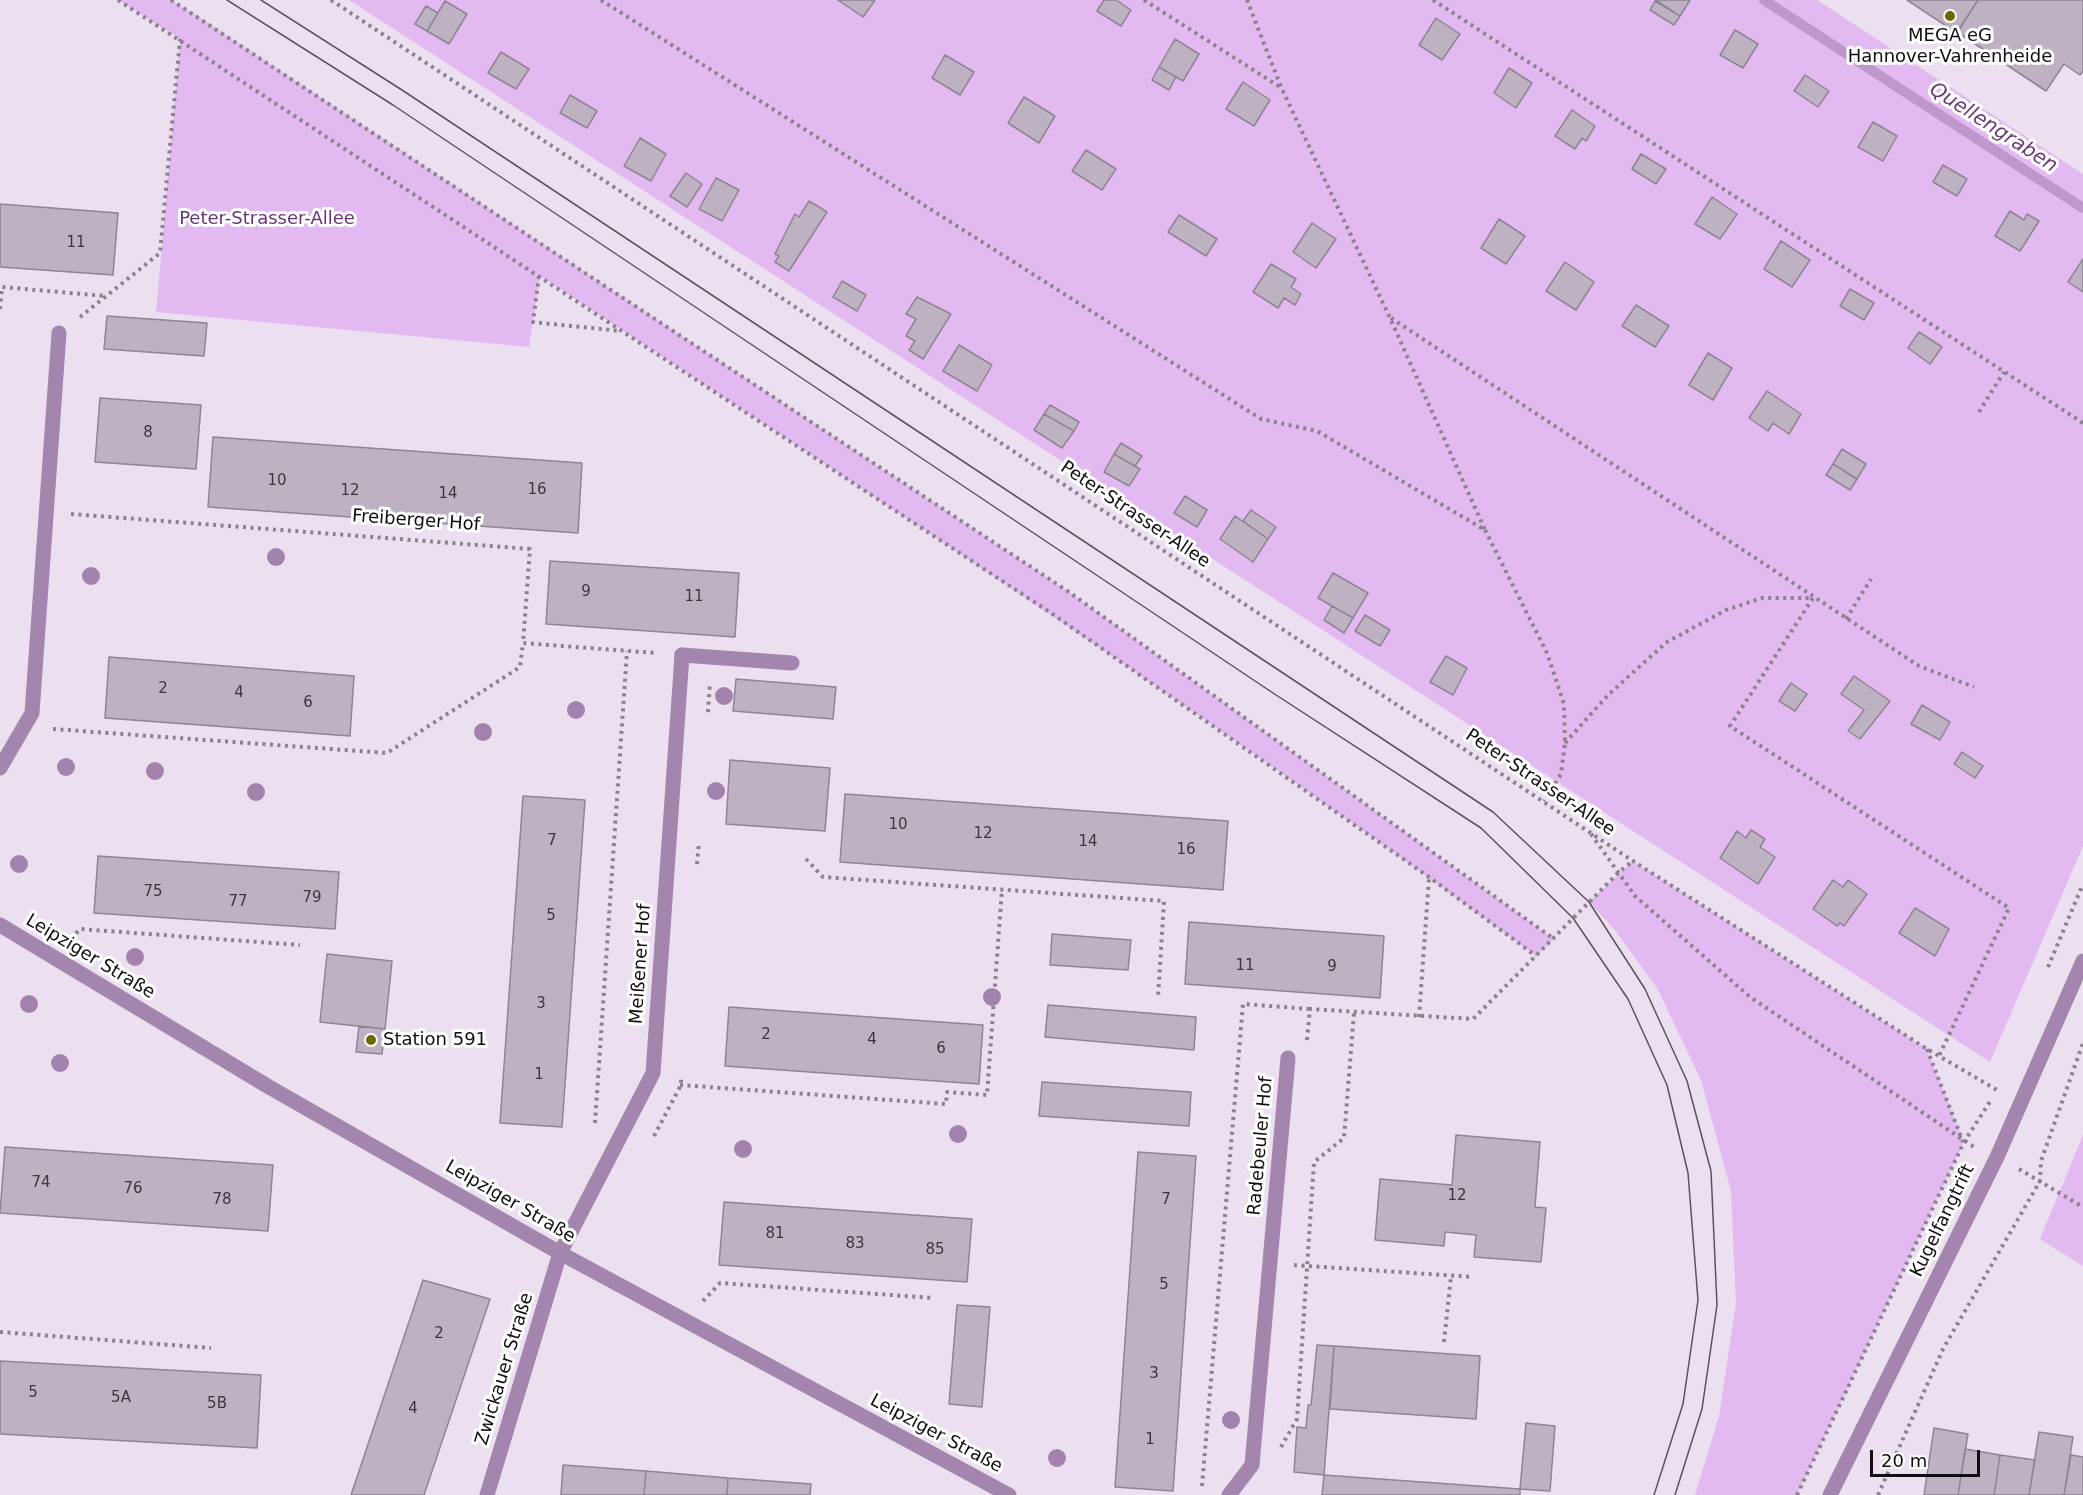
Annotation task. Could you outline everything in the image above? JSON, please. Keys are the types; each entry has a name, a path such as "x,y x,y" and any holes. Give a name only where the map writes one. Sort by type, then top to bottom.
{"street":[{"path":"0,768 32,713 59,333"},
{"path":"682,655 792,663"},
{"name":"Meißener Hof","path":"560,1254 653,1073 682,655"},
{"name":"Leipziger Straße","path":"0,926 269,1087 560,1254 1009,1495"},
{"name":"Kugelfangtrift","path":"1830,1495 2020,1104 2083,961"},
{"name":"Radebeuler Hof","path":"1229,1495 1252,1465 1288,1058"},
{"name":"Zwickauer Straße","path":"487,1495 560,1254"}],"path":[{"path":"118,0 1051,613 1429,877 1536,956"},
{"path":"171,0 1069,592 1554,939"},
{"name":"Peter-Strasser-Allee","path":"331,0 1588,831 1926,1049 2020,1104"},
{"path":"601,0 1261,419 1317,431 1485,530"},
{"path":"1144,0 1281,87"},
{"path":"1247,0 1281,87 1390,318 1485,530 1547,653 1564,704 1565,743 1562,774 1544,801"},
{"path":"1433,0 2083,423"},
{"path":"59,333 160,253 180,39"},
{"path":"539,276 533,322 622,331"},
{"path":"0,309 1,287 106,296"},
{"path":"1390,318 1919,666 1974,687"},
{"path":"1979,412 2004,372"},
{"name":"Freiberger Hof","path":"46,512 530,549 523,643"},
{"path":"1846,619 1871,579"},
{"path":"1565,743 1609,694 1667,642 1726,610 1762,598 1813,598"},
{"path":"1813,598 1730,726 2009,909 1939,1056"},
{"path":"24,727 387,753 520,667 523,643 682,655"},
{"path":"595,1125 627,651"},
{"path":"1588,831 1635,896 1750,997 1964,1142"},
{"path":"806,860 823,877 1164,901 1158,997"},
{"path":"1201,1495 1243,1004 1419,1017 1473,1018 1619,872 1634,861"},
{"path":"1419,1017 1429,877"},
{"path":"2047,970 2083,884"},
{"path":"648,1082 946,1104 946,1092 987,1095 1002,889"},
{"path":"56,959 80,929 300,945"},
{"name":"Radebeuler Hof","path":"1288,1058 1305,1060 1310,1009"},
{"path":"1276,1457 1297,1419 1314,1162 1344,1138 1354,1013"},
{"path":"1878,1495 1943,1349 2040,1181 2040,1161 2083,1043"},
{"path":"1926,1049 1964,1142"},
{"path":"1797,1495 1964,1142 2002,1079"},
{"path":"2040,1181 2083,1207"},
{"path":"1270,1263 1473,1277"},
{"path":"1444,1342 1451,1276"},
{"path":"685,1321 720,1283 934,1298"},
{"path":"0,1332 211,1348"}],"green space":[{"path":"118,0 171,0 196,15 1069,592 1554,939 1536,956 1168,694 540,276 529,347 156,312 180,39"},
{"path":"349,0 1817,0 2083,174 2083,846 1990,1062"},
{"path":"1633,861 1927,1049 1964,1142 1797,1495 1695,1495 1719,1416 1736,1303 1731,1191 1701,1080 1657,988 1614,929 1589,902"},
{"path":"2083,1135 2083,1266 2040,1239"}],"building":[{"path":"838,0 875,0 863,17"},
{"path":"1104,0 1116,0 1131,10 1121,26 1097,11"},
{"path":"1656,0 1690,0 1680,16"},
{"name":"MEGA eG Hannover-Vahrenheide","path":"1907,0 1978,0 1957,33"},
{"path":"1978,0 2083,0 2083,71 2080,75 2064,64 2046,91 1957,32"},
{"path":"445,1 467,14 449,44 427,31"},
{"path":"1655,1 1680,16 1674,25 1650,10"},
{"path":"426,6 438,13 427,31 415,24"},
{"path":"1436,18 1460,34 1442,60 1419,45"},
{"path":"1735,30 1758,44 1743,68 1720,55"},
{"path":"1175,39 1199,54 1183,81 1159,67"},
{"path":"501,52 529,69 516,89 488,73"},
{"path":"945,55 974,72 960,95 932,78"},
{"path":"1159,67 1176,77 1169,90 1152,80"},
{"path":"1509,68 1532,83 1516,108 1494,93"},
{"path":"1805,75 1829,91 1818,107 1794,91"},
{"path":"1243,82 1270,100 1254,126 1226,109"},
{"path":"570,95 597,111 587,128 560,113"},
{"path":"1024,97 1055,116 1039,143 1008,123"},
{"path":"1572,110 1595,126 1586,141 1582,138 1575,149 1555,136"},
{"path":"1873,122 1897,136 1883,161 1858,147"},
{"path":"640,138 666,154 651,181 624,166"},
{"path":"1086,150 1116,169 1102,190 1072,171"},
{"path":"1641,154 1666,169 1656,184 1632,169"},
{"path":"1943,165 1967,179 1957,196 1933,182"},
{"path":"686,173 702,184 687,207 670,196"},
{"path":"716,178 739,190 722,221 699,209"},
{"path":"1712,197 1737,214 1720,239 1695,224"},
{"path":"809,201 827,212 789,271 775,262 779,256 775,254 795,214 799,217"},
{"path":"0,204 118,213 113,275 0,267"},
{"path":"2010,211 2024,220 2027,214 2039,221 2020,251 1995,236"},
{"path":"1179,215 1217,239 1206,256 1168,232"},
{"path":"1499,219 1525,236 1506,264 1481,248"},
{"path":"1312,223 1336,239 1316,268 1293,252"},
{"path":"1781,241 1810,260 1792,287 1764,269"},
{"path":"2083,259 2083,292 2068,282"},
{"path":"1565,262 1594,282 1576,310 1546,291"},
{"path":"1271,264 1296,279 1291,287 1301,294 1295,305 1284,298 1278,308 1253,292"},
{"path":"842,281 866,295 857,311 833,297"},
{"path":"1850,289 1874,303 1864,320 1840,306"},
{"path":"917,297 951,314 923,359 909,350 915,341 906,336 916,319 906,314"},
{"path":"1636,305 1669,326 1655,347 1622,326"},
{"path":"107,316 207,323 204,356 104,349"},
{"path":"1919,332 1942,347 1930,364 1908,348"},
{"path":"959,345 992,365 977,391 943,371"},
{"path":"1708,353 1732,368 1713,400 1689,385"},
{"path":"1767,391 1801,414 1789,434 1773,423 1768,431 1749,418"},
{"path":"100,398 201,405 196,469 95,462"},
{"path":"1050,405 1079,422 1074,431 1044,414"},
{"path":"1044,414 1074,431 1062,448 1034,430"},
{"path":"213,437 582,463 578,533 208,507"},
{"path":"1121,443 1142,456 1135,466 1114,454"},
{"path":"1842,449 1866,464 1857,479 1833,464"},
{"path":"1114,454 1140,469 1129,486 1104,472"},
{"path":"1833,464 1857,479 1850,490 1826,475"},
{"path":"1185,496 1207,510 1197,527 1174,513"},
{"path":"1251,510 1276,527 1268,539 1243,521"},
{"path":"1235,516 1268,539 1253,562 1220,539"},
{"path":"550,561 739,573 735,637 546,624"},
{"path":"1333,573 1368,593 1353,618 1318,598"},
{"path":"1332,606 1353,618 1344,633 1324,620"},
{"path":"1365,615 1390,630 1380,646 1355,631"},
{"path":"1446,656 1467,668 1453,695 1430,682"},
{"path":"109,657 354,676 350,736 105,718"},
{"path":"1854,676 1890,701 1860,739 1848,731 1864,710 1841,694"},
{"path":"736,679 836,687 833,719 733,711"},
{"path":"1791,683 1807,694 1795,711 1779,701"},
{"path":"1922,705 1950,722 1940,740 1911,724"},
{"path":"1962,752 1983,766 1975,778 1954,764"},
{"path":"730,760 830,768 825,831 726,824"},
{"path":"845,794 1228,821 1223,890 840,862"},
{"path":"523,796 585,800 562,1127 500,1123"},
{"path":"1751,830 1765,839 1760,847 1775,857 1758,884 1720,858 1737,831 1746,838"},
{"path":"98,856 339,872 335,929 94,913"},
{"path":"1833,880 1843,887 1848,880 1867,894 1844,926 1840,923 1837,926 1813,909"},
{"path":"1915,908 1949,929 1935,956 1899,933"},
{"path":"1189,922 1384,936 1380,998 1185,984"},
{"path":"1052,934 1131,940 1128,970 1050,965"},
{"path":"327,954 392,961 385,1029 320,1022"},
{"path":"1048,1005 1196,1017 1194,1050 1045,1037"},
{"path":"729,1007 983,1025 979,1084 725,1066"},
{"name":"Station 591","path":"359,1026 385,1029 382,1054 356,1052"},
{"path":"1042,1082 1191,1092 1189,1126 1039,1116"},
{"path":"1456,1135 1540,1142 1535,1207 1546,1208 1541,1262 1474,1257 1476,1235 1445,1232 1444,1246 1375,1240 1380,1179 1452,1185"},
{"path":"5,1147 273,1165 268,1231 0,1213"},
{"path":"1138,1152 1196,1156 1173,1491 1115,1487"},
{"path":"724,1202 972,1219 967,1282 719,1265"},
{"path":"423,1280 490,1299 424,1495 351,1495"},
{"path":"957,1305 990,1307 982,1407 949,1404"},
{"path":"1317,1345 1334,1346 1324,1475 1294,1472 1297,1427 1306,1428 1308,1405 1311,1405"},
{"path":"1334,1346 1480,1356 1476,1419 1330,1409"},
{"path":"0,1361 261,1375 257,1448 0,1434"},
{"path":"1526,1423 1555,1426 1550,1491 1520,1489"},
{"path":"1934,1428 1968,1434 1958,1495 1924,1495"},
{"path":"2039,1432 2073,1437 2064,1495 2029,1495"},
{"path":"1965,1449 2000,1455 1994,1495 1958,1495"},
{"path":"2000,1455 2035,1460 2029,1495 1994,1495"},
{"path":"2071,1455 2083,1457 2083,1495 2064,1495"},
{"path":"563,1465 646,1471 644,1495 561,1495"},
{"path":"646,1471 728,1478 727,1495 644,1495"},
{"path":"1324,1475 1520,1489 1520,1495 1322,1495"},
{"path":"728,1478 811,1484 810,1495 727,1495"}],"waterway":[{"name":"Quellengraben","path":"1764,0 2083,208"}],"tram line":[{"path":"227,0 393,105 1273,693 1481,828 1573,918 1628,999 1667,1085 1688,1173 1698,1300 1683,1404 1654,1495"},
{"path":"261,0 402,90 1493,812 1589,902 1645,989 1687,1081 1711,1171 1717,1305 1702,1409 1675,1495"}],"place":[{"name":"MEGA eG Hannover-Vahrenheide","path":"1950,16"},
{"name":"Station 591","path":"371,1040"}]}
